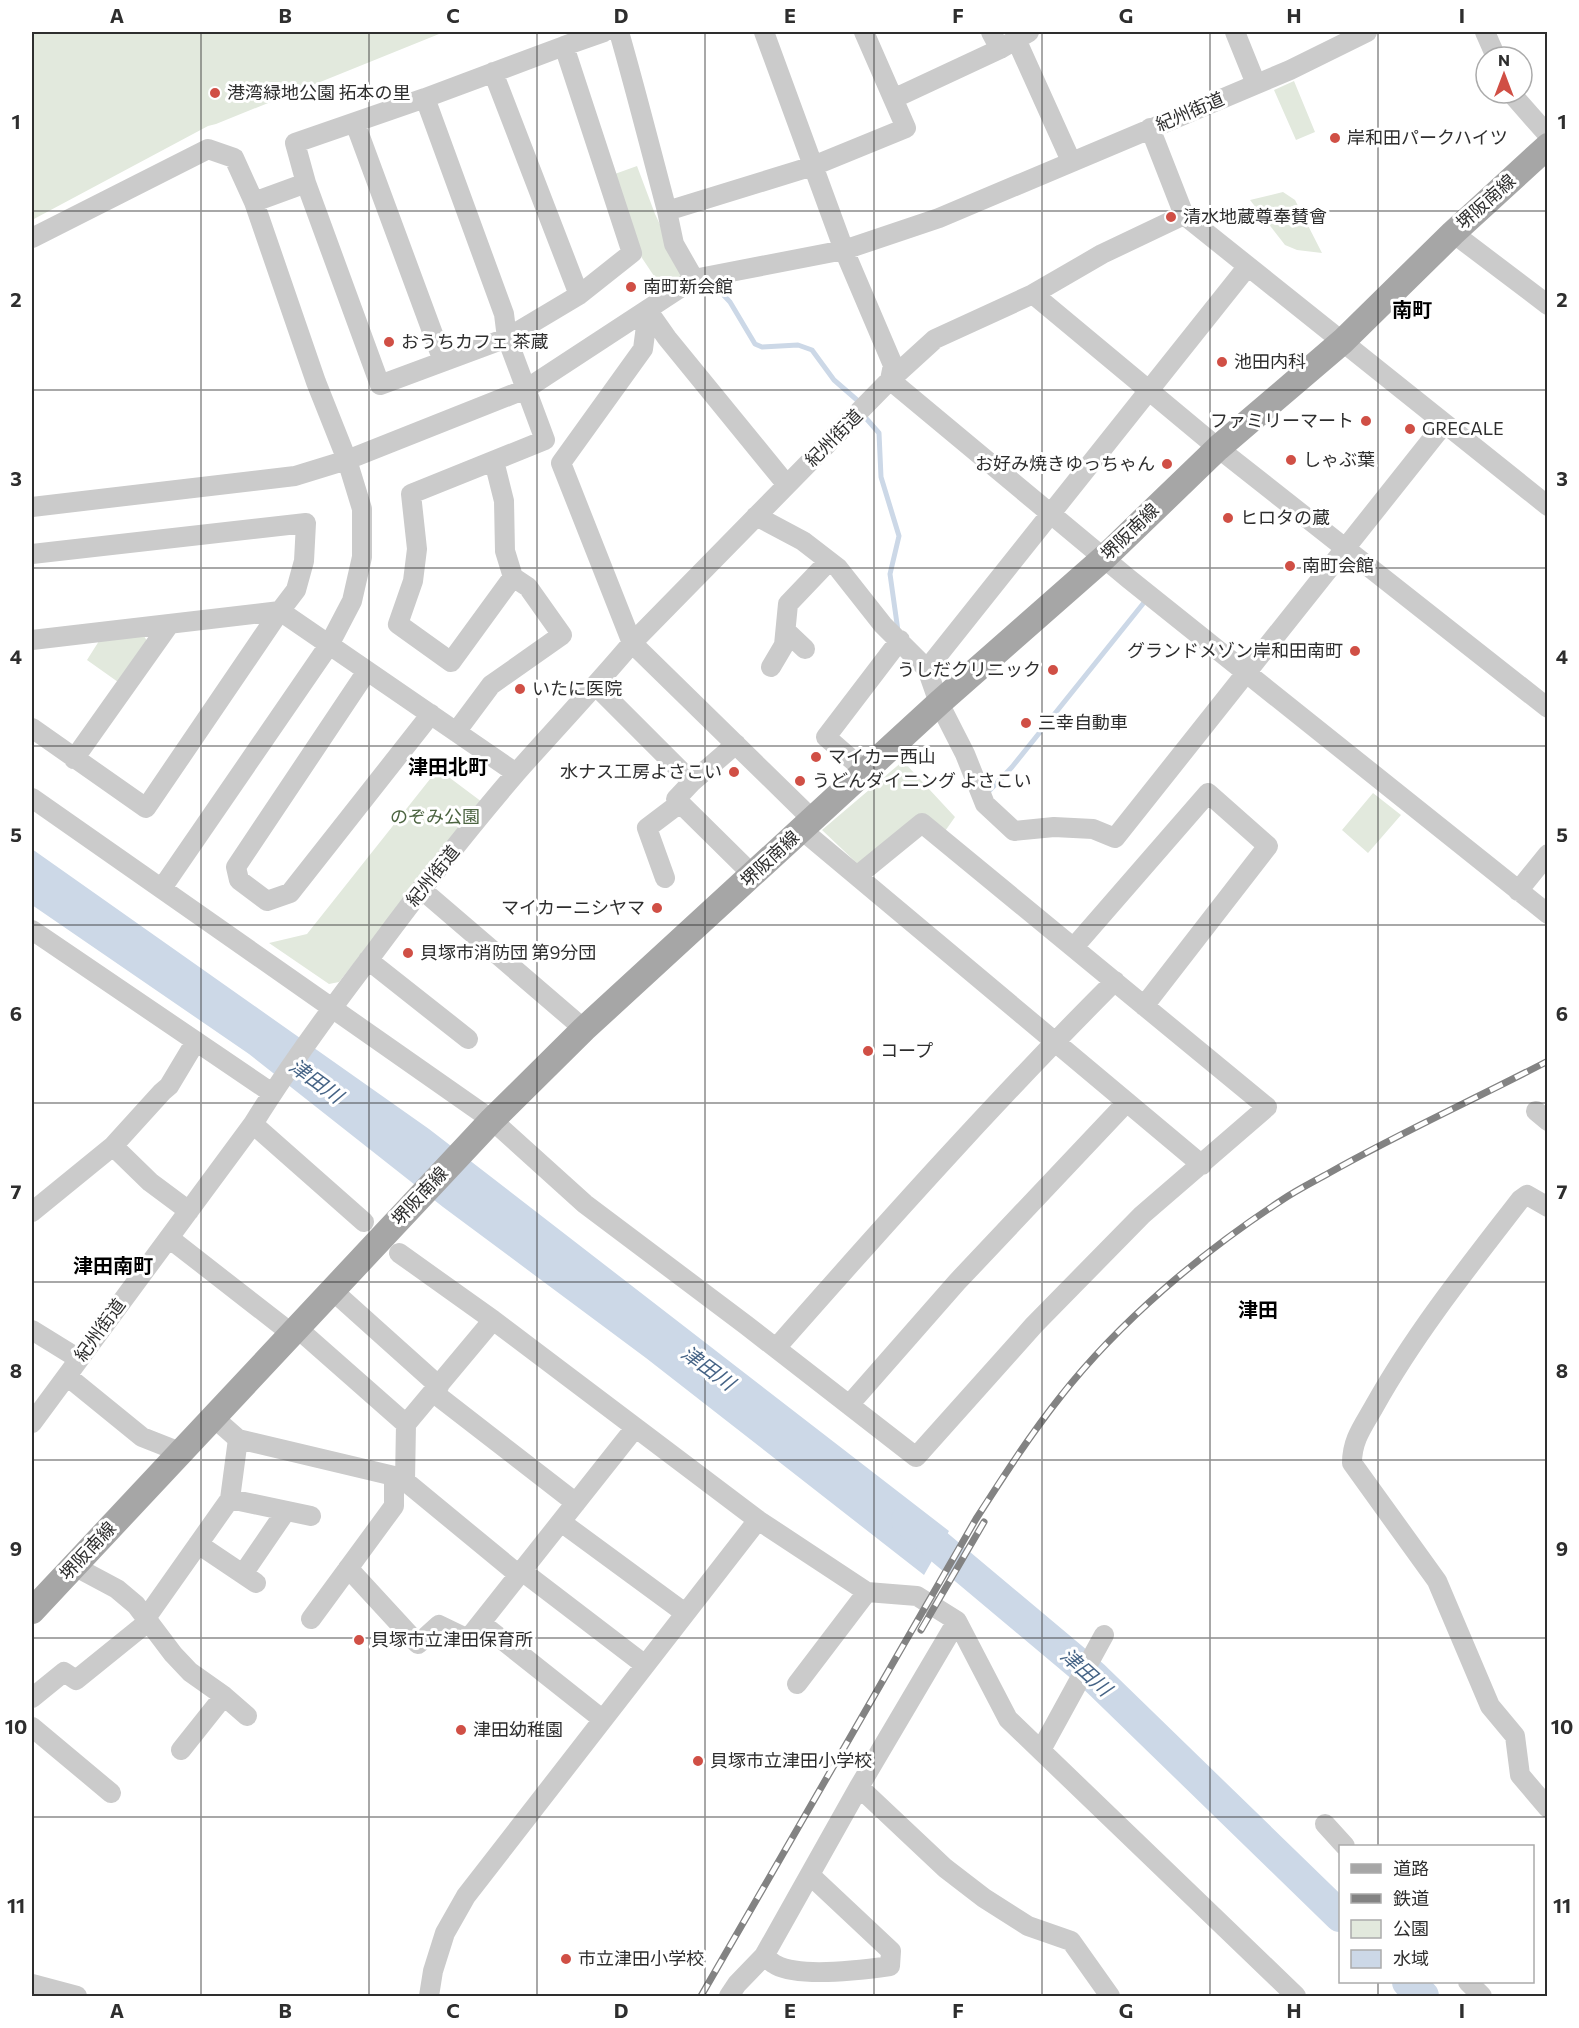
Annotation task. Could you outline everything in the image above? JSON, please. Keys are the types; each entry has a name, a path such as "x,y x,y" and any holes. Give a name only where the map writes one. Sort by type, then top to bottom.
{"main road":[{"name":"堺阪南線","path":"32,1611 418,1198 492,1120 584,1029 939,703 1104,557 1218,448 1343,341 1453,233 1548,146"}],"street":[{"path":"564,46 632,253 579,295 507,338 380,386 306,183 295,142 355,123 564,46 604,32"},
{"path":"32,507 295,476 346,460 526,389 694,279 674,244 645,131 643,113 619,32"},
{"path":"764,32 844,249 893,365 890,380 1050,515 1548,914"},
{"path":"667,211 813,166 906,128 895,98 864,32"},
{"path":"1235,32 1256,84"},
{"name":"紀州街道","path":"694,279 844,249 939,218 1290,70 1367,32"},
{"path":"895,98 1009,38 1071,161"},
{"path":"493,72 579,295"},
{"path":"425,98 504,314 507,338 545,440 411,494 417,549 413,581 398,624 451,662 513,577"},
{"path":"1522,105 1548,135"},
{"path":"355,123 442,361"},
{"path":"1150,128 1184,215 1548,506"},
{"path":"32,238 208,149 234,158 254,202 362,509 362,557 352,601 329,645 162,888"},
{"path":"254,202 306,183"},
{"name":"紀州街道","path":"32,1423 253,1124 333,1007 422,889 516,773 632,643 890,380 935,339 1033,294 1102,254 1184,215"},
{"path":"1453,233 1545,296"},
{"path":"927,669 1248,266"},
{"path":"1033,294 1218,448 1548,708"},
{"path":"648,311 667,338 787,485"},
{"path":"648,311 643,349 561,464 632,643 736,744 808,825 858,876 1202,1164"},
{"path":"756,516 803,541 838,567 884,625 927,669 939,703 965,754 985,804 1014,831 1054,827 1092,829 1115,838 1444,424"},
{"path":"456,732 491,686 562,635 528,587 513,577 505,551 504,501 494,461"},
{"path":"32,554 306,523 304,561 296,590 146,808 32,728"},
{"path":"771,667 784,645 788,604 829,561"},
{"path":"32,640 280,611 516,773"},
{"path":"74,759 169,625"},
{"path":"786,631 805,649"},
{"path":"865,771 826,737 900,640"},
{"path":"367,671 236,867 239,880 267,901 290,893 431,714"},
{"path":"596,686 692,782"},
{"path":"736,744 676,799 753,875"},
{"path":"1074,947 1208,793 1268,846 1144,1005"},
{"path":"32,798 492,1120 585,1204 916,1457 1035,1325 1142,1215 1267,1107 922,823 858,876"},
{"path":"665,878 647,828 680,803"},
{"path":"1518,891 1548,854"},
{"path":"422,889 584,1029"},
{"path":"32,930 273,1092"},
{"path":"368,960 468,1039"},
{"path":"776,1348 915,1191 1054,1041 1115,981"},
{"path":"32,1212 113,1146 169,1086 196,1041"},
{"path":"849,1405 957,1282 1126,1102"},
{"path":"253,1124 364,1222"},
{"path":"113,1146 150,1182 189,1211"},
{"path":"1548,1207 1527,1195 1506,1218 1431,1317 1388,1382 1352,1446 1352,1463 1437,1581 1490,1706 1515,1736 1520,1775 1548,1808"},
{"path":"169,1238 294,1330 406,1424"},
{"path":"399,1253 494,1320 758,1520 867,1592 917,1596 957,1621 1008,1719 1296,1996"},
{"path":"332,1290 436,1389 576,1503"},
{"path":"311,1619 394,1506 406,1424 494,1320"},
{"path":"32,1330 79,1359"},
{"path":"67,1376 142,1437 180,1452"},
{"path":"213,1417 238,1439 399,1479 645,1665"},
{"path":"348,1568 418,1644 439,1625 468,1640 635,1428"},
{"path":"32,1698 64,1672 76,1680 147,1619 230,1499 238,1439"},
{"path":"230,1499 311,1516"},
{"path":"198,1544 250,1579 286,1511"},
{"path":"429,1996 445,1933 466,1896 758,1520"},
{"path":"561,1522 685,1613"},
{"path":"74,1566 117,1589 136,1605 173,1654 190,1672 247,1716"},
{"path":"797,1684 867,1592"},
{"path":"729,1996 737,1984 764,1956 957,1621"},
{"path":"482,1623 602,1719"},
{"path":"1041,1750 1104,1635"},
{"path":"181,1750 224,1696"},
{"path":"32,1726 111,1793"},
{"path":"860,1787 945,1868 984,1898 1028,1926 1071,1941 1110,1996"},
{"path":"1325,1824 1344,1845"},
{"path":"764,1956 777,1966 799,1971 848,1972 890,1966 891,1951 810,1875"},
{"path":"1469,1983 1482,1996"},
{"path":"32,1984 77,1996"}],"green space":[{"path":"32,32 444,32 208,126 32,220"},
{"path":"1294,81 1315,132 1296,140 1274,90"},
{"path":"637,166 655,214 684,275 662,288 642,258 612,175"},
{"path":"1283,192 1295,200 1322,253 1297,250 1285,245 1250,200"},
{"path":"144,636 147,641 118,682 87,660 99,641"},
{"path":"903,761 955,817 943,834 919,817 861,867 822,830"},
{"name":"のぞみ公園","path":"438,769 482,802 339,982 329,984 269,943 307,934"},
{"path":"1373,793 1401,815 1368,853 1342,830"}],"water":[{"path":"32,849 429,1129 949,1531 924,1575 646,1358 443,1207 249,1054 32,905"}],"waterway":[{"path":"715,286 730,302 755,344 762,347 798,345 812,350 834,380 857,400"},
{"path":"864,416 879,433 881,477 899,536 890,574 898,631"},
{"path":"989,791 1012,767 1146,600"},
{"name":"津田川","path":"907,1520 1093,1676 1339,1915"},
{"name":"津田川","path":"1409,1983 1423,1996"}],"railway":[{"path":"701,1996 976,1519 1038,1426 1084,1368 1136,1315 1192,1265 1282,1200 1383,1144 1548,1061"},
{"path":"921,1630 984,1522"}],"place":[{"name":"港湾緑地公園 拓本の里","path":"215,93"},
{"name":"岸和田パークハイツ","path":"1335,138"},
{"name":"清水地蔵尊奉賛會","path":"1171,217"},
{"name":"南町新会館","path":"631,287"},
{"name":"おうちカフェ 茶蔵","path":"389,342"},
{"name":"池田内科","path":"1222,362"},
{"name":"ファミリーマート","path":"1366,421"},
{"name":"GRECALE","path":"1410,429"},
{"name":"しゃぶ葉","path":"1291,460"},
{"name":"お好み焼きゆっちゃん","path":"1167,464"},
{"name":"ヒロタの蔵","path":"1228,518"},
{"name":"南町会館","path":"1290,566"},
{"name":"グランドメゾン岸和田南町","path":"1355,651"},
{"name":"うしだクリニック","path":"1053,670"},
{"name":"いたに医院","path":"520,689"},
{"name":"三幸自動車","path":"1026,723"},
{"name":"マイカー西山","path":"816,757"},
{"name":"水ナス工房よさこい","path":"734,772"},
{"name":"うどんダイニング よさこい","path":"800,781"},
{"name":"マイカーニシヤマ","path":"657,908"},
{"name":"貝塚市消防団 第9分団","path":"408,953"},
{"name":"コープ","path":"868,1051"},
{"name":"貝塚市立津田保育所","path":"359,1640"},
{"name":"津田幼稚園","path":"461,1730"},
{"name":"貝塚市立津田小学校","path":"698,1761"},
{"name":"市立津田小学校","path":"566,1959"}],"district":[{"name":"南町","path":"1412,310"},
{"name":"津田北町","path":"448,767"},
{"name":"津田南町","path":"113,1266"},
{"name":"津田","path":"1258,1310"}]}
